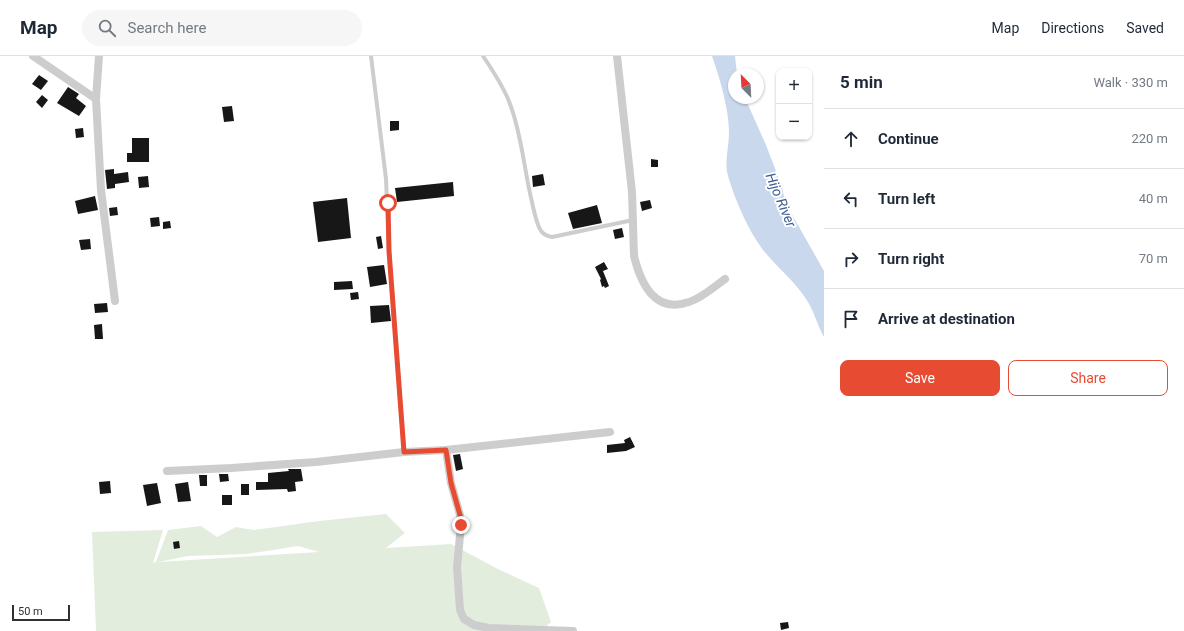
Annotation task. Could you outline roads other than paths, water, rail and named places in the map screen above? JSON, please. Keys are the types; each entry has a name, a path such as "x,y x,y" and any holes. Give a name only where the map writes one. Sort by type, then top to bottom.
{"street":[{"path":"33,56 96,99"},
{"path":"99,56 96,99 101,190 115,301"},
{"path":"617,56 632,192 634,256 637,267 650,294 657,300 673,305 688,302 700,297 725,279"},
{"path":"167,471 301,463 404,452 446,450 610,432"},
{"path":"446,450 451,483 460,515 461,525 457,566 460,610 464,619 474,625 490,628 573,631"}],"lane":[{"path":"371,56 386,179 389,251 404,452"},
{"path":"483,56 504,90 512,109 534,211 541,231 545,235 552,237 633,220"}],"water":[{"name":"Hijo River","path":"712,56 735,56 736,68 728,68 728,104 748,104 781,184 786,204 824,271 824,337 807,301 757,242 738,205 727,171 729,124 721,84"}]}
